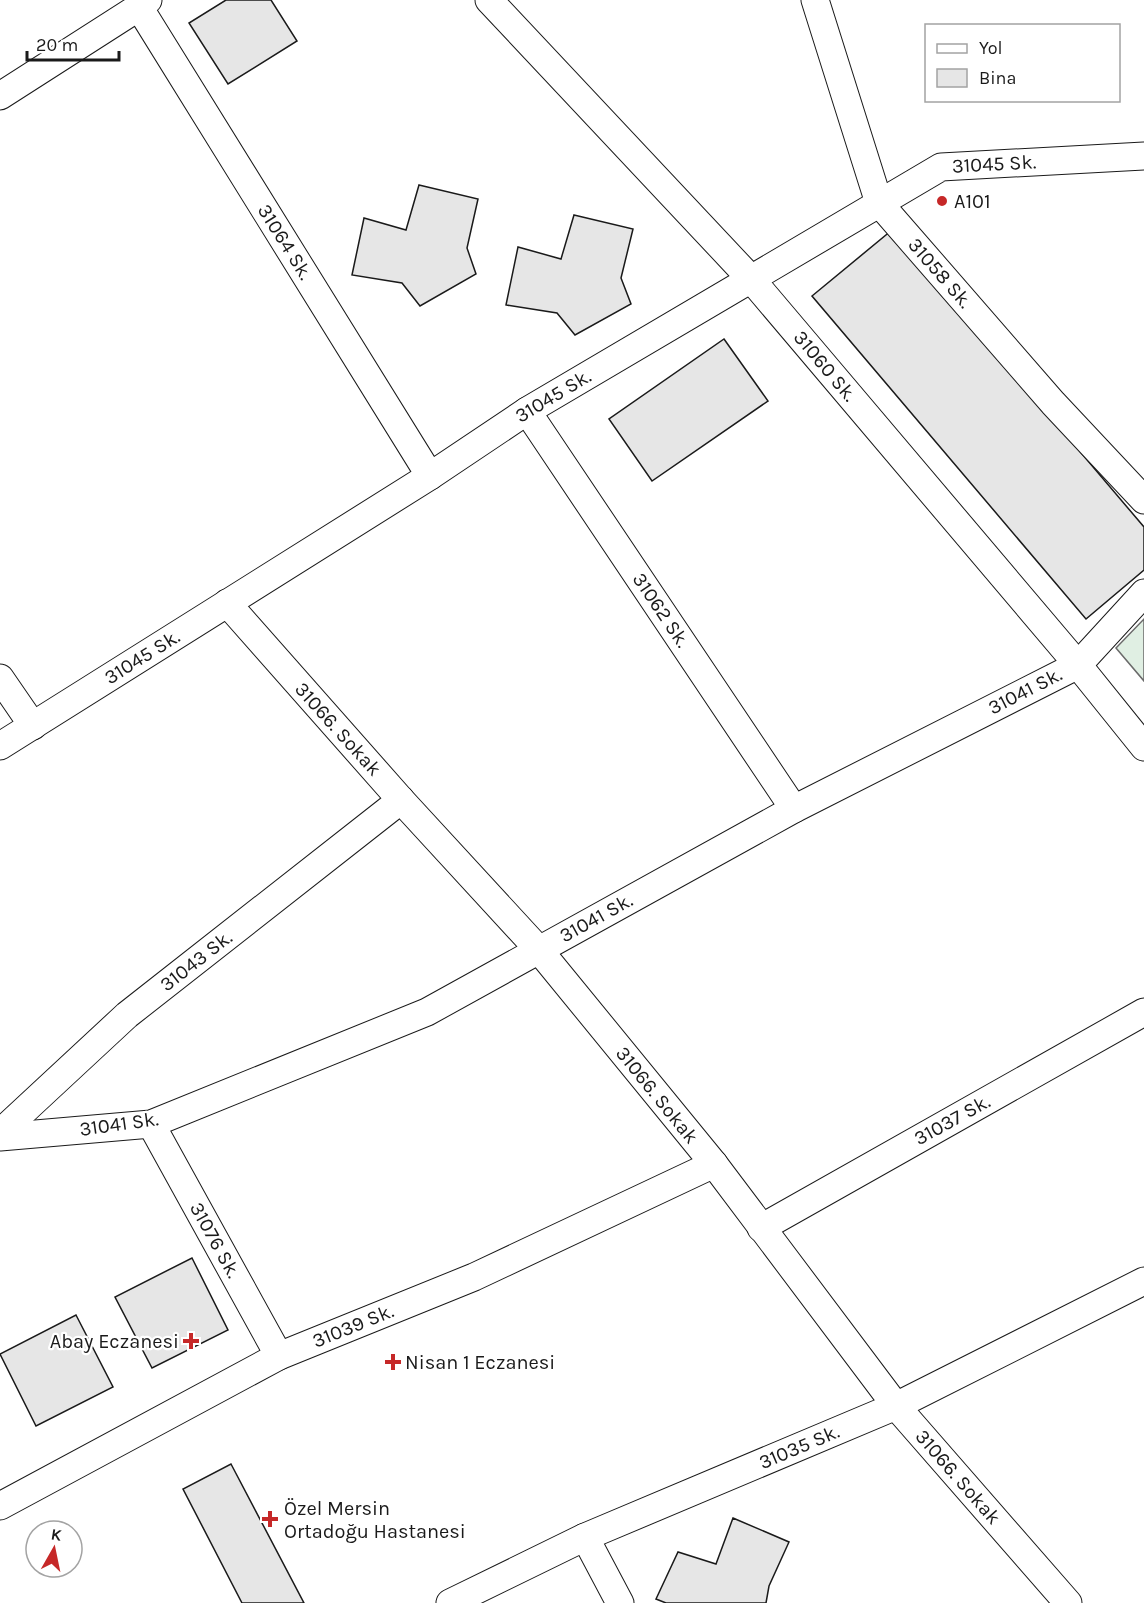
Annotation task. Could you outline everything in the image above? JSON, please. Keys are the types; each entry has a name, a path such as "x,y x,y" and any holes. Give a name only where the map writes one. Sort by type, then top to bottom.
{"street":[{"name":"31060 Sk.","path":"489,0 751,279 1144,747"},
{"name":"31058 Sk.","path":"815,0 879,202 1053,403 1144,500"},
{"path":"0,96 144,4"},
{"name":"31064 Sk.","path":"144,4 430,476"},
{"name":"31045 Sk.","path":"0,746 430,476 527,411 941,167 1144,156"},
{"name":"31062 Sk.","path":"527,411 794,809"},
{"name":"31041 Sk.","path":"0,1135 151,1124 427,1012 794,809 1077,665 1144,593"},
{"name":"31066. Sokak","path":"227,603 401,800 539,950 714,1164 896,1406 1068,1603"},
{"path":"0,678 33,726"},
{"name":"31043 Sk.","path":"0,1135 126,1016 401,800"},
{"name":"31037 Sk.","path":"761,1228 1144,1012"},
{"name":"31076 Sk.","path":"151,1124 279,1356"},
{"name":"31039 Sk.","path":"0,1506 279,1356 474,1277 714,1164"},
{"name":"31035 Sk.","path":"450,1603 585,1537 896,1406 1144,1281"},
{"path":"585,1537 620,1603"}],"green space":[{"path":"1144,619 1144,681 1116,648"}],"building":[{"path":"226,0 271,0 297,41 228,84 189,23"},
{"path":"419,185 478,199 467,248 476,274 420,306 402,283 352,275 364,218 406,230"},
{"path":"574,215 633,229 621,278 631,304 575,335 557,313 506,305 518,247 561,259"},
{"path":"892,230 1144,527 1144,570 1086,619 812,296"},
{"path":"724,339 768,401 652,481 609,419"},
{"path":"192,1258 228,1330 152,1368 115,1297"},
{"path":"76,1315 113,1387 36,1426 0,1354"},
{"path":"231,1464 304,1603 242,1603 183,1489"},
{"path":"733,1518 789,1542 769,1586 766,1603 666,1603 656,1599 678,1552 716,1564"}],"place":[{"name":"A101","path":"942,201"},
{"name":"Abay Eczanesi","path":"191,1341"},
{"name":"Nisan 1 Eczanesi","path":"393,1362"},
{"name":"Özel Mersin Ortadoğu Hastanesi","path":"270,1519"}]}
